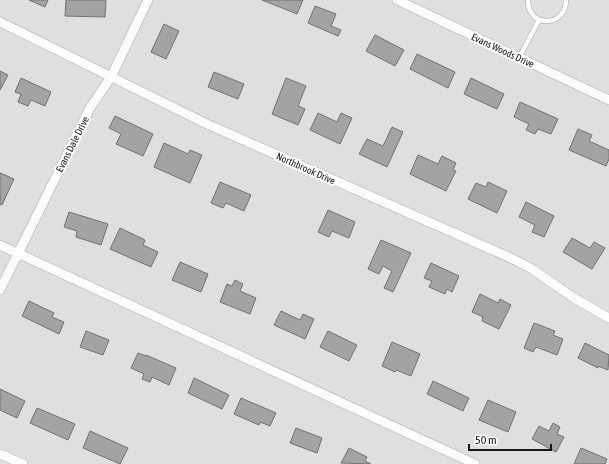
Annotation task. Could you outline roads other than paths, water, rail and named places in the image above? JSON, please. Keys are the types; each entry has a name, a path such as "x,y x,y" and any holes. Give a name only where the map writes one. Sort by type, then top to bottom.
{"street":[{"name":"Evans Dale Drive","path":"0,290 90,108 111,77 148,0"},
{"name":"Evans Woods Drive","path":"397,0 609,100"},
{"name":"Northbrook Drive","path":"0,22 207,124 513,259 532,269 574,298 609,318"},
{"path":"0,245 475,464"},
{"path":"0,454 23,464"}],"lane":[{"path":"528,0 528,8 531,13 539,20 550,21 560,16 565,7 566,0"},
{"path":"519,58 539,20"}]}
